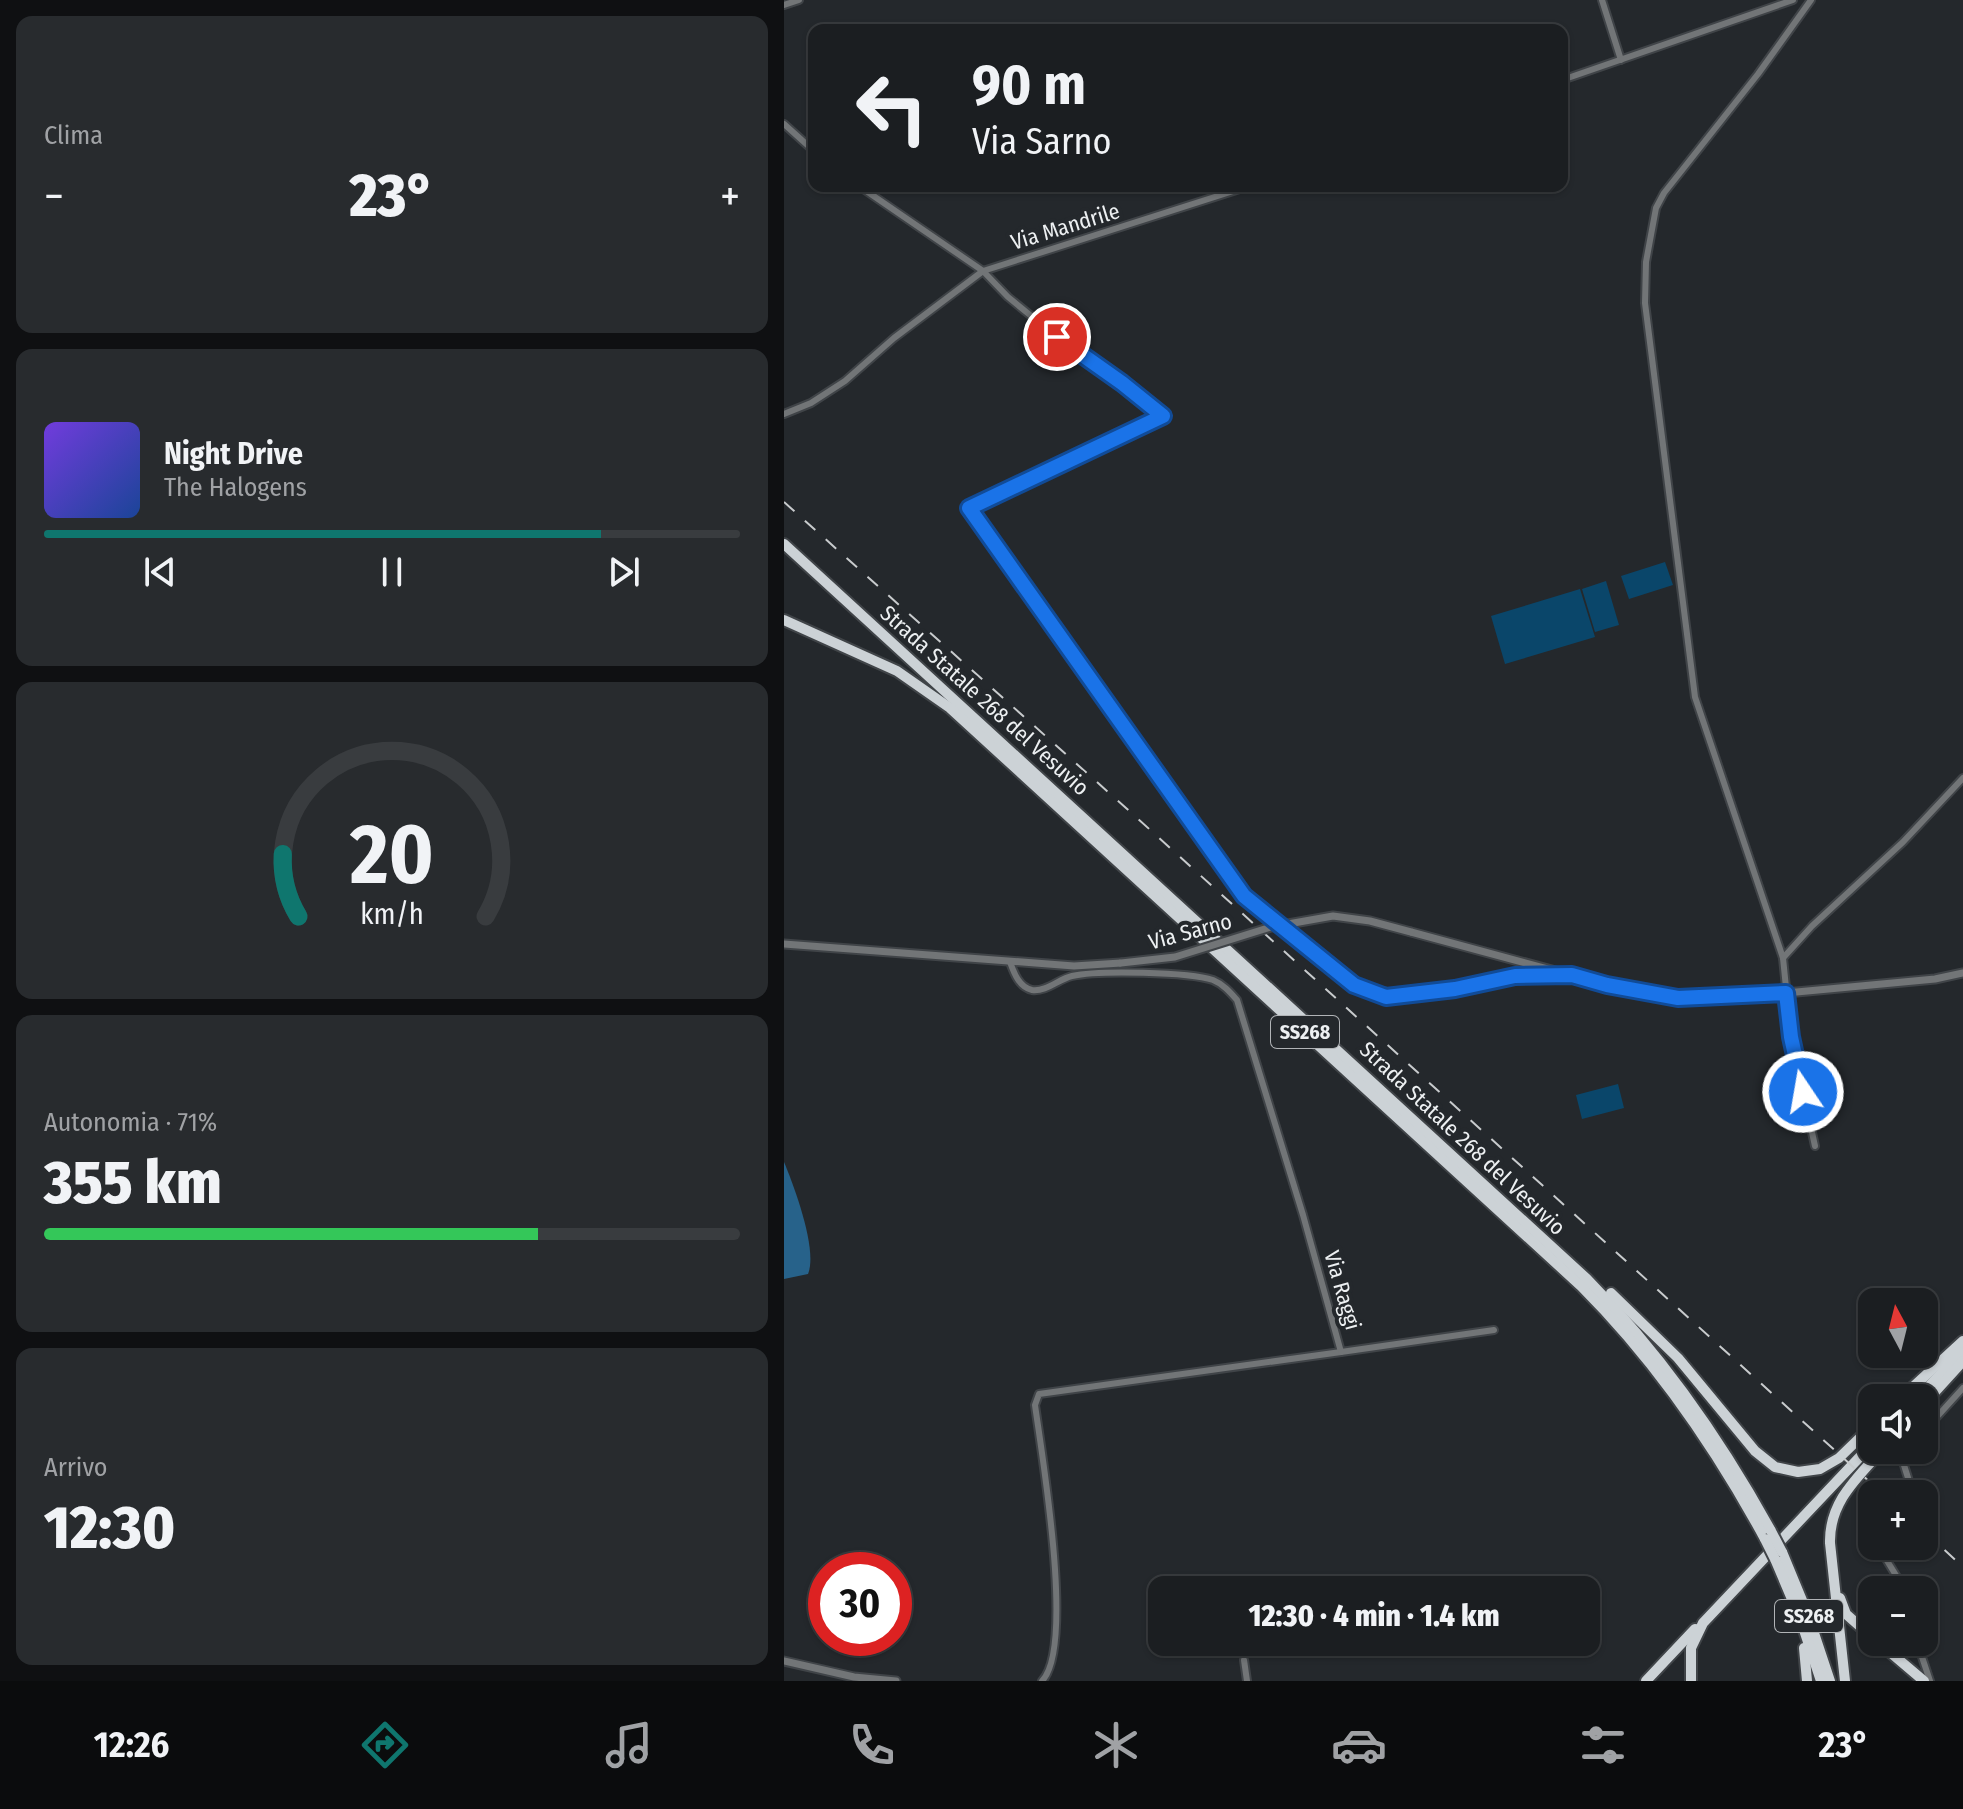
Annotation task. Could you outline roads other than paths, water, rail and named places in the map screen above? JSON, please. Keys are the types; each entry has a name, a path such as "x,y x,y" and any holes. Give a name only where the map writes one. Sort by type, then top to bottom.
{"highway":[{"name":"Strada Statale 268 del Vesuvio","path":"784,544 1530,1225 1613,1305 1651,1349 1714,1435 1808,1615 1830,1681"},
{"name":"Strada Statale 268 del Vesuvio","path":"784,620 897,671 950,708 1581,1286 1623,1330 1672,1394 1768,1535"},
{"path":"1530,1225 1569,1254 1678,1358 1755,1451 1775,1467 1798,1472 1820,1469 1839,1458 1858,1440"},
{"path":"1916,1384 1963,1341"},
{"path":"1922,1384 1963,1341"},
{"path":"1931,1384 1963,1352"},
{"path":"1938,1389 1963,1361"},
{"path":"1646,1681 1858,1457"},
{"path":"1845,1681 1830,1533 1834,1511 1844,1492 1869,1464"},
{"name":"Strada Statale 268 del Vesuvio","path":"1778,1556 1821,1681"},
{"path":"1778,1556 1806,1652 1807,1681"},
{"path":"1834,1577 1846,1614 1858,1625"},
{"path":"1691,1681 1691,1648 1703,1623"},
{"path":"1895,1656 1913,1671 1927,1677"}],"street":[{"path":"784,5 799,0"},
{"path":"1602,0 1621,60"},
{"path":"1568,78 1793,0"},
{"path":"1811,0 1758,74 1664,193 1652,220 1644,283 1695,697 1783,958 1791,1037 1815,1146"},
{"path":"784,124 808,146"},
{"path":"868,192 983,271 1008,297 1057,337 1163,416 969,508 1244,896 1354,985 1386,997 1443,991 1515,976 1572,975"},
{"name":"Via Mandrile","path":"784,414 811,403 845,381 894,338 983,271 1230,192"},
{"path":"1783,958 1812,926 1903,842 1963,778"},
{"name":"Via Sarno","path":"784,944 1074,966 1175,957 1271,927 1333,916 1370,921 1607,985 1678,998 1786,993 1935,979 1963,973"},
{"name":"Via Raggi","path":"1010,962 1016,977 1025,987 1033,990 1042,990 1073,976 1136,973 1215,981 1237,1000 1341,1352 1039,1394 1035,1405 1057,1586 1053,1659 1042,1681"},
{"path":"1341,1352 1494,1330"},
{"path":"1938,1416 1963,1388"},
{"path":"1921,1656 1927,1677"},
{"path":"1244,1660 1247,1681"},
{"path":"784,1661 854,1677 896,1681"}],"railway":[{"path":"784,502 1868,1480"},
{"path":"1938,1544 1963,1567"}]}
